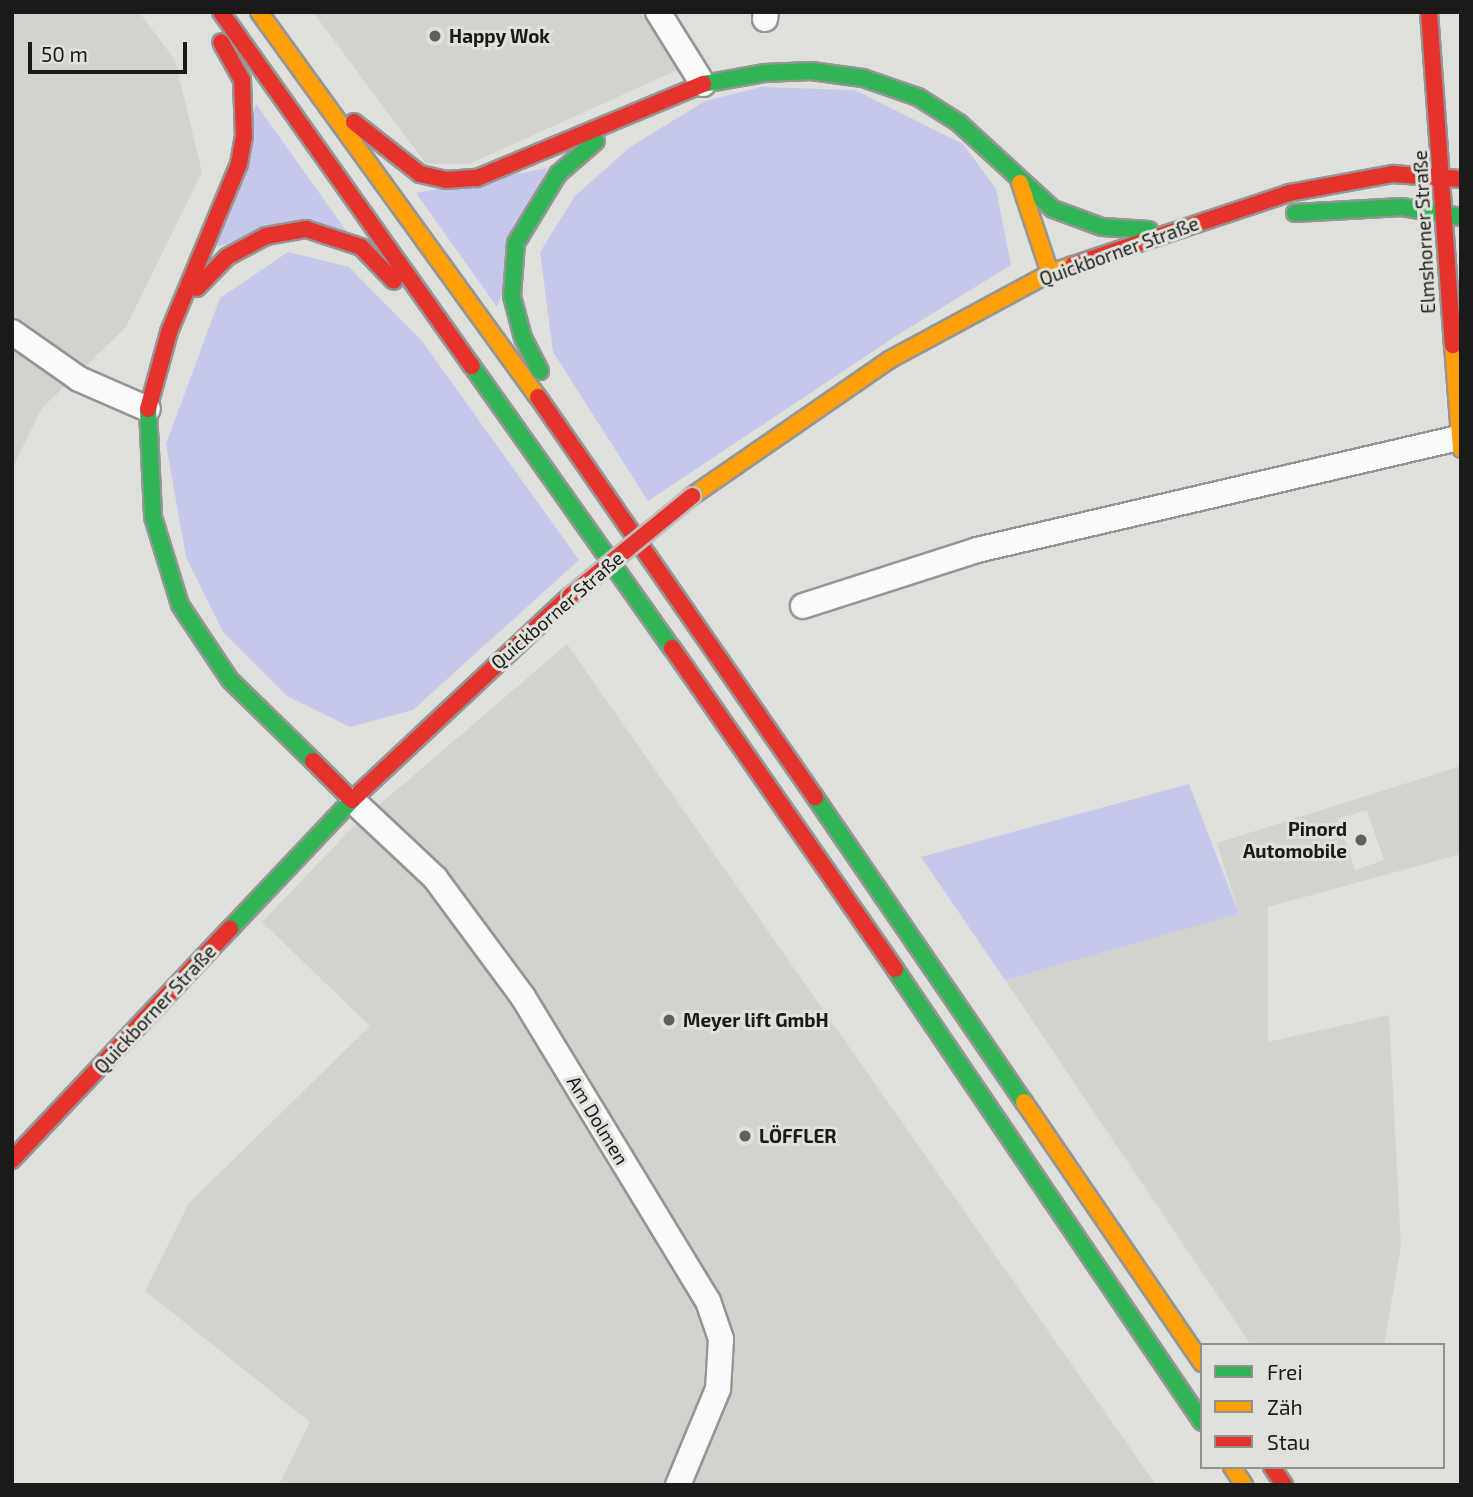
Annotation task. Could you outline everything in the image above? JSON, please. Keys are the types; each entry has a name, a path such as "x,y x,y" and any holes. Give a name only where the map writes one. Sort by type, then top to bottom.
{"main road":[{"path":"205,12 242,80 244,137 233,184 157,366 148,409 153,517 180,605 230,680 352,800"},
{"path":"221,12 477,367 762,774 1200,1419"},
{"path":"260,12 591,469 1200,1360"},
{"name":"Elmshorner Straße","path":"1429,12 1460,444"},
{"path":"326,104 420,174 446,180 477,178 615,123 703,84 764,73 811,71 863,78 918,97 959,123 1020,183 1053,209 1102,227 1167,231"},
{"path":"591,469 523,338 512,296 511,271 528,218 558,174 615,123"},
{"name":"Quickborner Straße","path":"12,1160 352,800 570,596 692,496 889,360 1050,273 1074,248 1167,231 1289,193 1392,174 1461,179"},
{"path":"1020,183 1050,273"},
{"name":"Quickborner Straße","path":"1216,217 1402,207 1461,216"},
{"path":"1053,209 1074,248"},
{"path":"181,305 227,257 266,236 306,229 360,247 477,367"},
{"path":"1234,1469 1244,1485"},
{"path":"1273,1469 1284,1485"}],"street":[{"path":"657,12 703,84"},
{"path":"12,332 79,379 148,409"},
{"path":"803,606 977,550 1460,444"},
{"name":"Am Dolmen","path":"352,800 435,878 523,997 708,1301 721,1339 718,1389 678,1485"}],"shaded area":[{"path":"12,12 139,12 175,60 202,172 126,327 42,408 12,469"},
{"path":"313,12 640,12 684,67 469,164 426,164"},
{"path":"761,87 855,90 963,144 996,189 1011,265 896,336 648,501 553,352 540,252 575,196 630,147 705,101"},
{"path":"256,104 347,232 216,246"},
{"path":"547,168 497,307 416,193"},
{"path":"288,252 349,267 422,341 579,560 413,710 350,727 287,696 223,632 186,557 166,444 220,298"},
{"path":"567,644 1156,1485 279,1485 310,1422 145,1291 189,1203 370,1026 262,922 351,829"},
{"path":"1461,766 1461,854 1268,907 1268,1042 1389,1015 1401,1246 1384,1343 1250,1343 1005,980 1239,914 1217,843","holes":["1367,810 1384,860 1355,870 1338,819"]},
{"path":"1189,784 1239,914 1005,980 921,857"}],"traffic: fast":[{"path":"703,84 764,73 811,71 863,78 918,97 959,123 1053,209 1102,227 1149,230"},
{"path":"540,371 523,338 512,296 516,243 558,174 596,141"},
{"path":"1295,213 1402,207 1461,217"},
{"path":"472,366 672,648"},
{"path":"148,409 153,517 180,605 230,680 313,761"},
{"path":"815,797 1024,1102"},
{"path":"230,929 352,800"},
{"path":"895,969 1200,1419"}],"traffic: slow":[{"path":"259,12 538,397"},
{"path":"1020,183 1050,273"},
{"path":"692,496 889,360 1050,273 1073,265"},
{"path":"1453,345 1461,449"},
{"path":"1024,1102 1200,1360"},
{"path":"1233,1469 1244,1485"}],"traffic: jam":[{"path":"221,12 472,366"},
{"path":"1429,12 1453,345"},
{"path":"148,409 169,332 239,164 244,137 242,80 221,42"},
{"path":"354,122 420,174 446,180 477,178 703,84"},
{"path":"1073,265 1289,193 1393,174 1461,179"},
{"path":"197,288 227,257 266,236 306,229 361,247 394,281"},
{"path":"538,397 815,797"},
{"path":"570,596 692,496"},
{"path":"313,761 352,800 570,596"},
{"path":"672,648 895,969"},
{"path":"12,1160 230,929"},
{"path":"1273,1469 1284,1485"}],"place":[{"name":"Happy Wok","path":"435,36"},
{"name":"Pinord Automobile","path":"1361,840"},
{"name":"Meyer lift GmbH","path":"669,1020"},
{"name":"LÖFFLER","path":"745,1136"}]}
